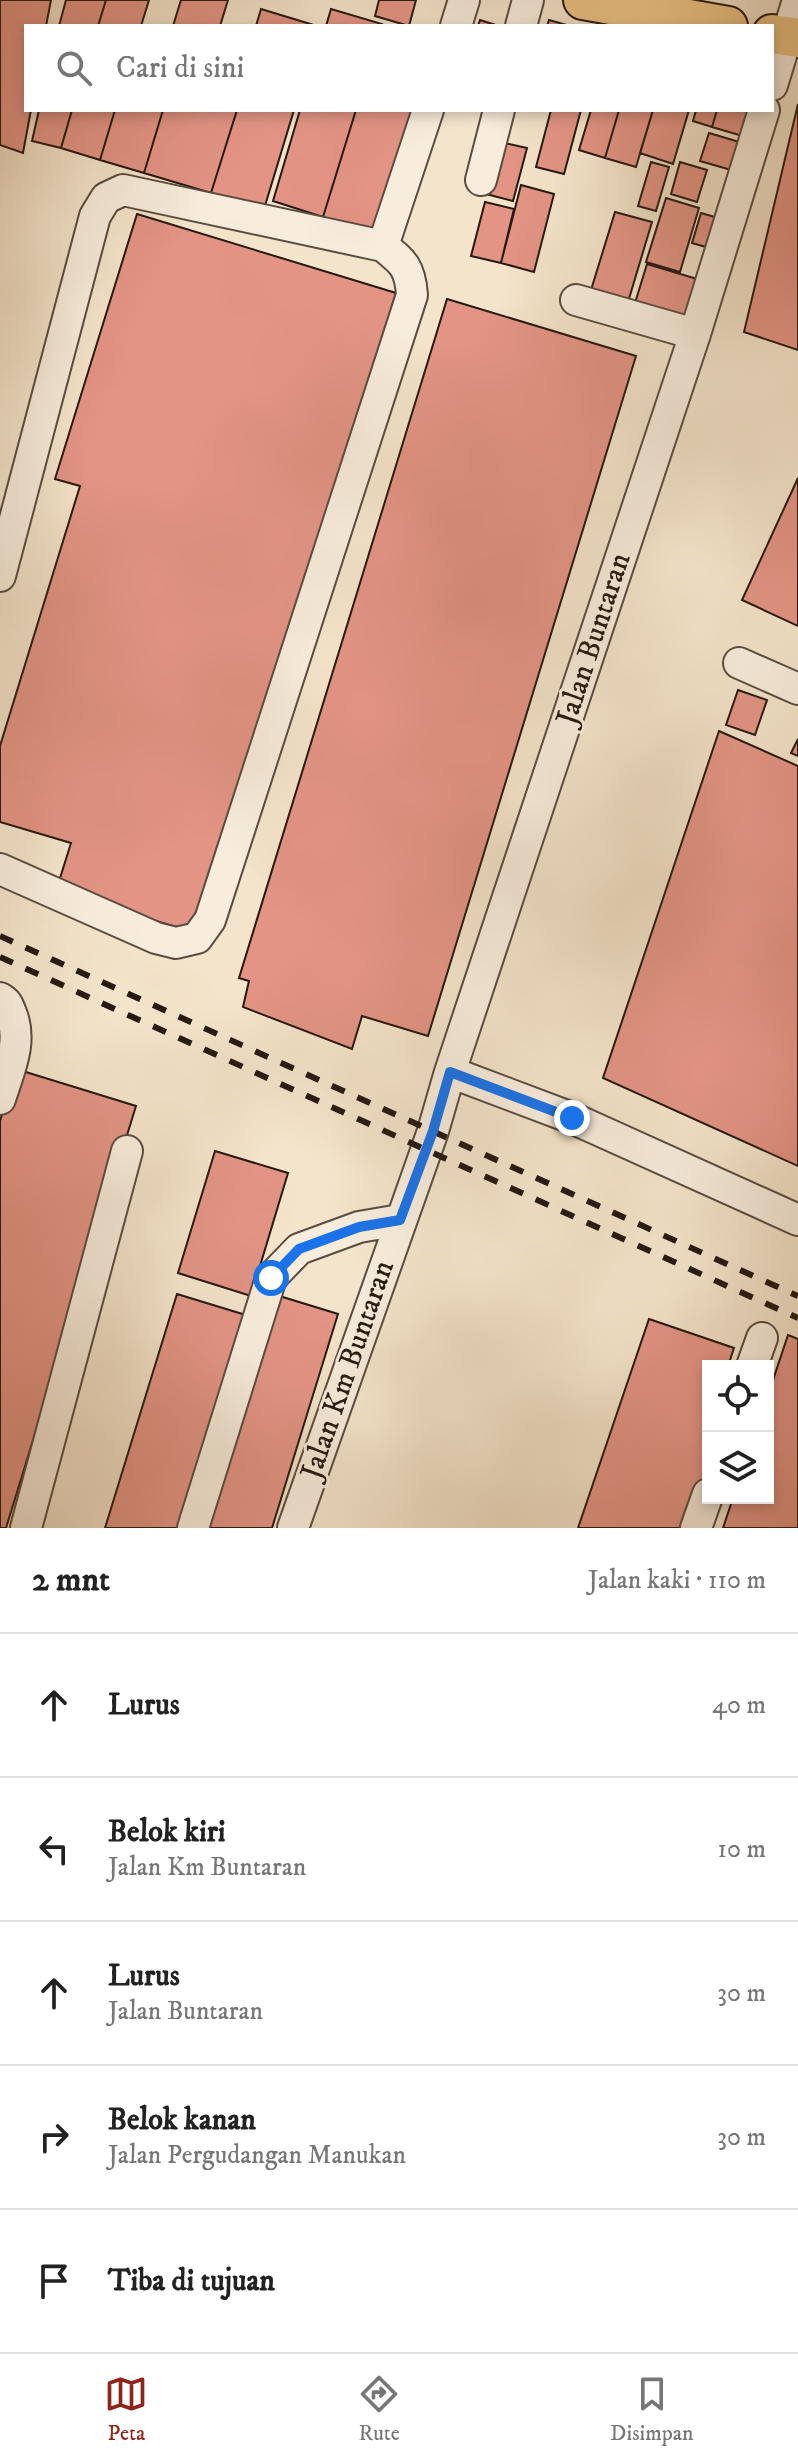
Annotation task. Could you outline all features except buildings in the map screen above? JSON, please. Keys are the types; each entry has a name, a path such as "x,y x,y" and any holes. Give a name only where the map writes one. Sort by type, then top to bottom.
{"main road":[{"path":"583,0 717,24"}],"street":[{"path":"457,24 464,0"},
{"path":"522,24 528,0"},
{"path":"774,78 798,0"},
{"path":"383,246 427,112"},
{"path":"481,180 498,112"},
{"name":"Jalan Buntaran","path":"421,1167 695,334 763,112"},
{"path":"0,576 95,216 106,198 123,190 383,246 405,263 412,295 210,920 197,938 176,943 156,938 0,869"},
{"path":"576,300 695,334"},
{"path":"739,663 798,689"},
{"path":"0,998 6,1001 16,1025 17,1046 0,1099"},
{"path":"450,1072 572,1118 798,1220"},
{"path":"26,1528 127,1151"},
{"name":"Jalan Km Buntaran","path":"293,1528 421,1167"},
{"path":"193,1528 271,1278 299,1249 359,1227 400,1220"},
{"path":"754,1360 762,1338"},
{"path":"696,1528 704,1504"}],"railway":[{"path":"0,936 798,1296"},
{"path":"0,957 798,1318"}],"route":[{"path":"271,1278 299,1249 359,1227 400,1220 421,1167 450,1072 572,1118"}]}
